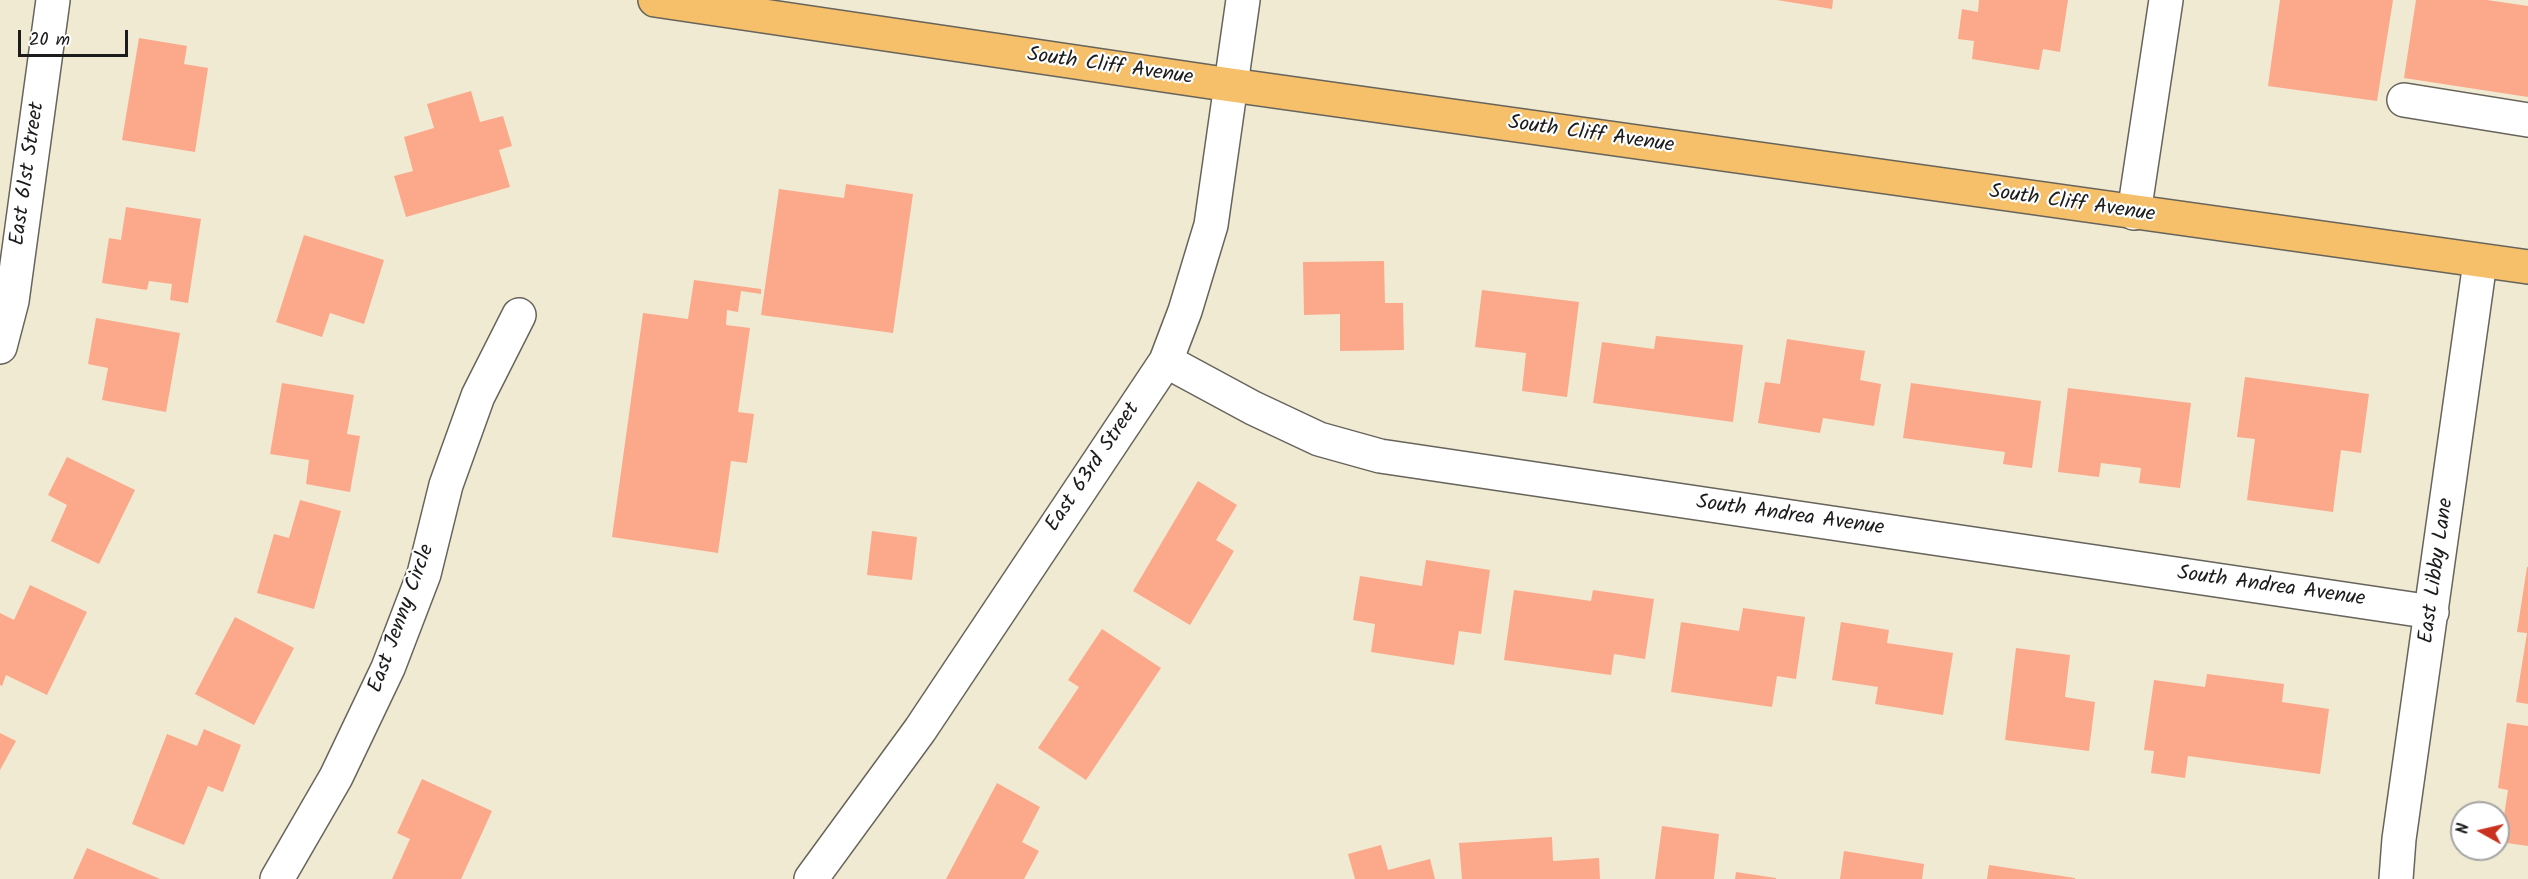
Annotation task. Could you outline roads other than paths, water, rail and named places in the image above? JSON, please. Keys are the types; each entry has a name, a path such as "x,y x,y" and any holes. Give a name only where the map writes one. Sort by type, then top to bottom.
{"main road":[{"name":"South Cliff Avenue","path":"672,1 1231,86 2528,267"}],"street":[{"name":"East 61st Street","path":"0,347 12,301 53,0"},
{"name":"East 63rd Street","path":"811,879 920,730 1166,361 1185,311 1210,225 1244,0"},
{"path":"2134,213 2166,0"},
{"path":"2404,100 2528,120"},
{"name":"East Libby Lane","path":"2396,879 2399,839 2480,262"},
{"name":"East Jenny Circle","path":"277,879 336,777 388,668 424,574 446,485 478,396 519,315"},
{"name":"South Andrea Avenue","path":"1166,361 1253,408 1319,439 1380,456 2432,612"}]}
